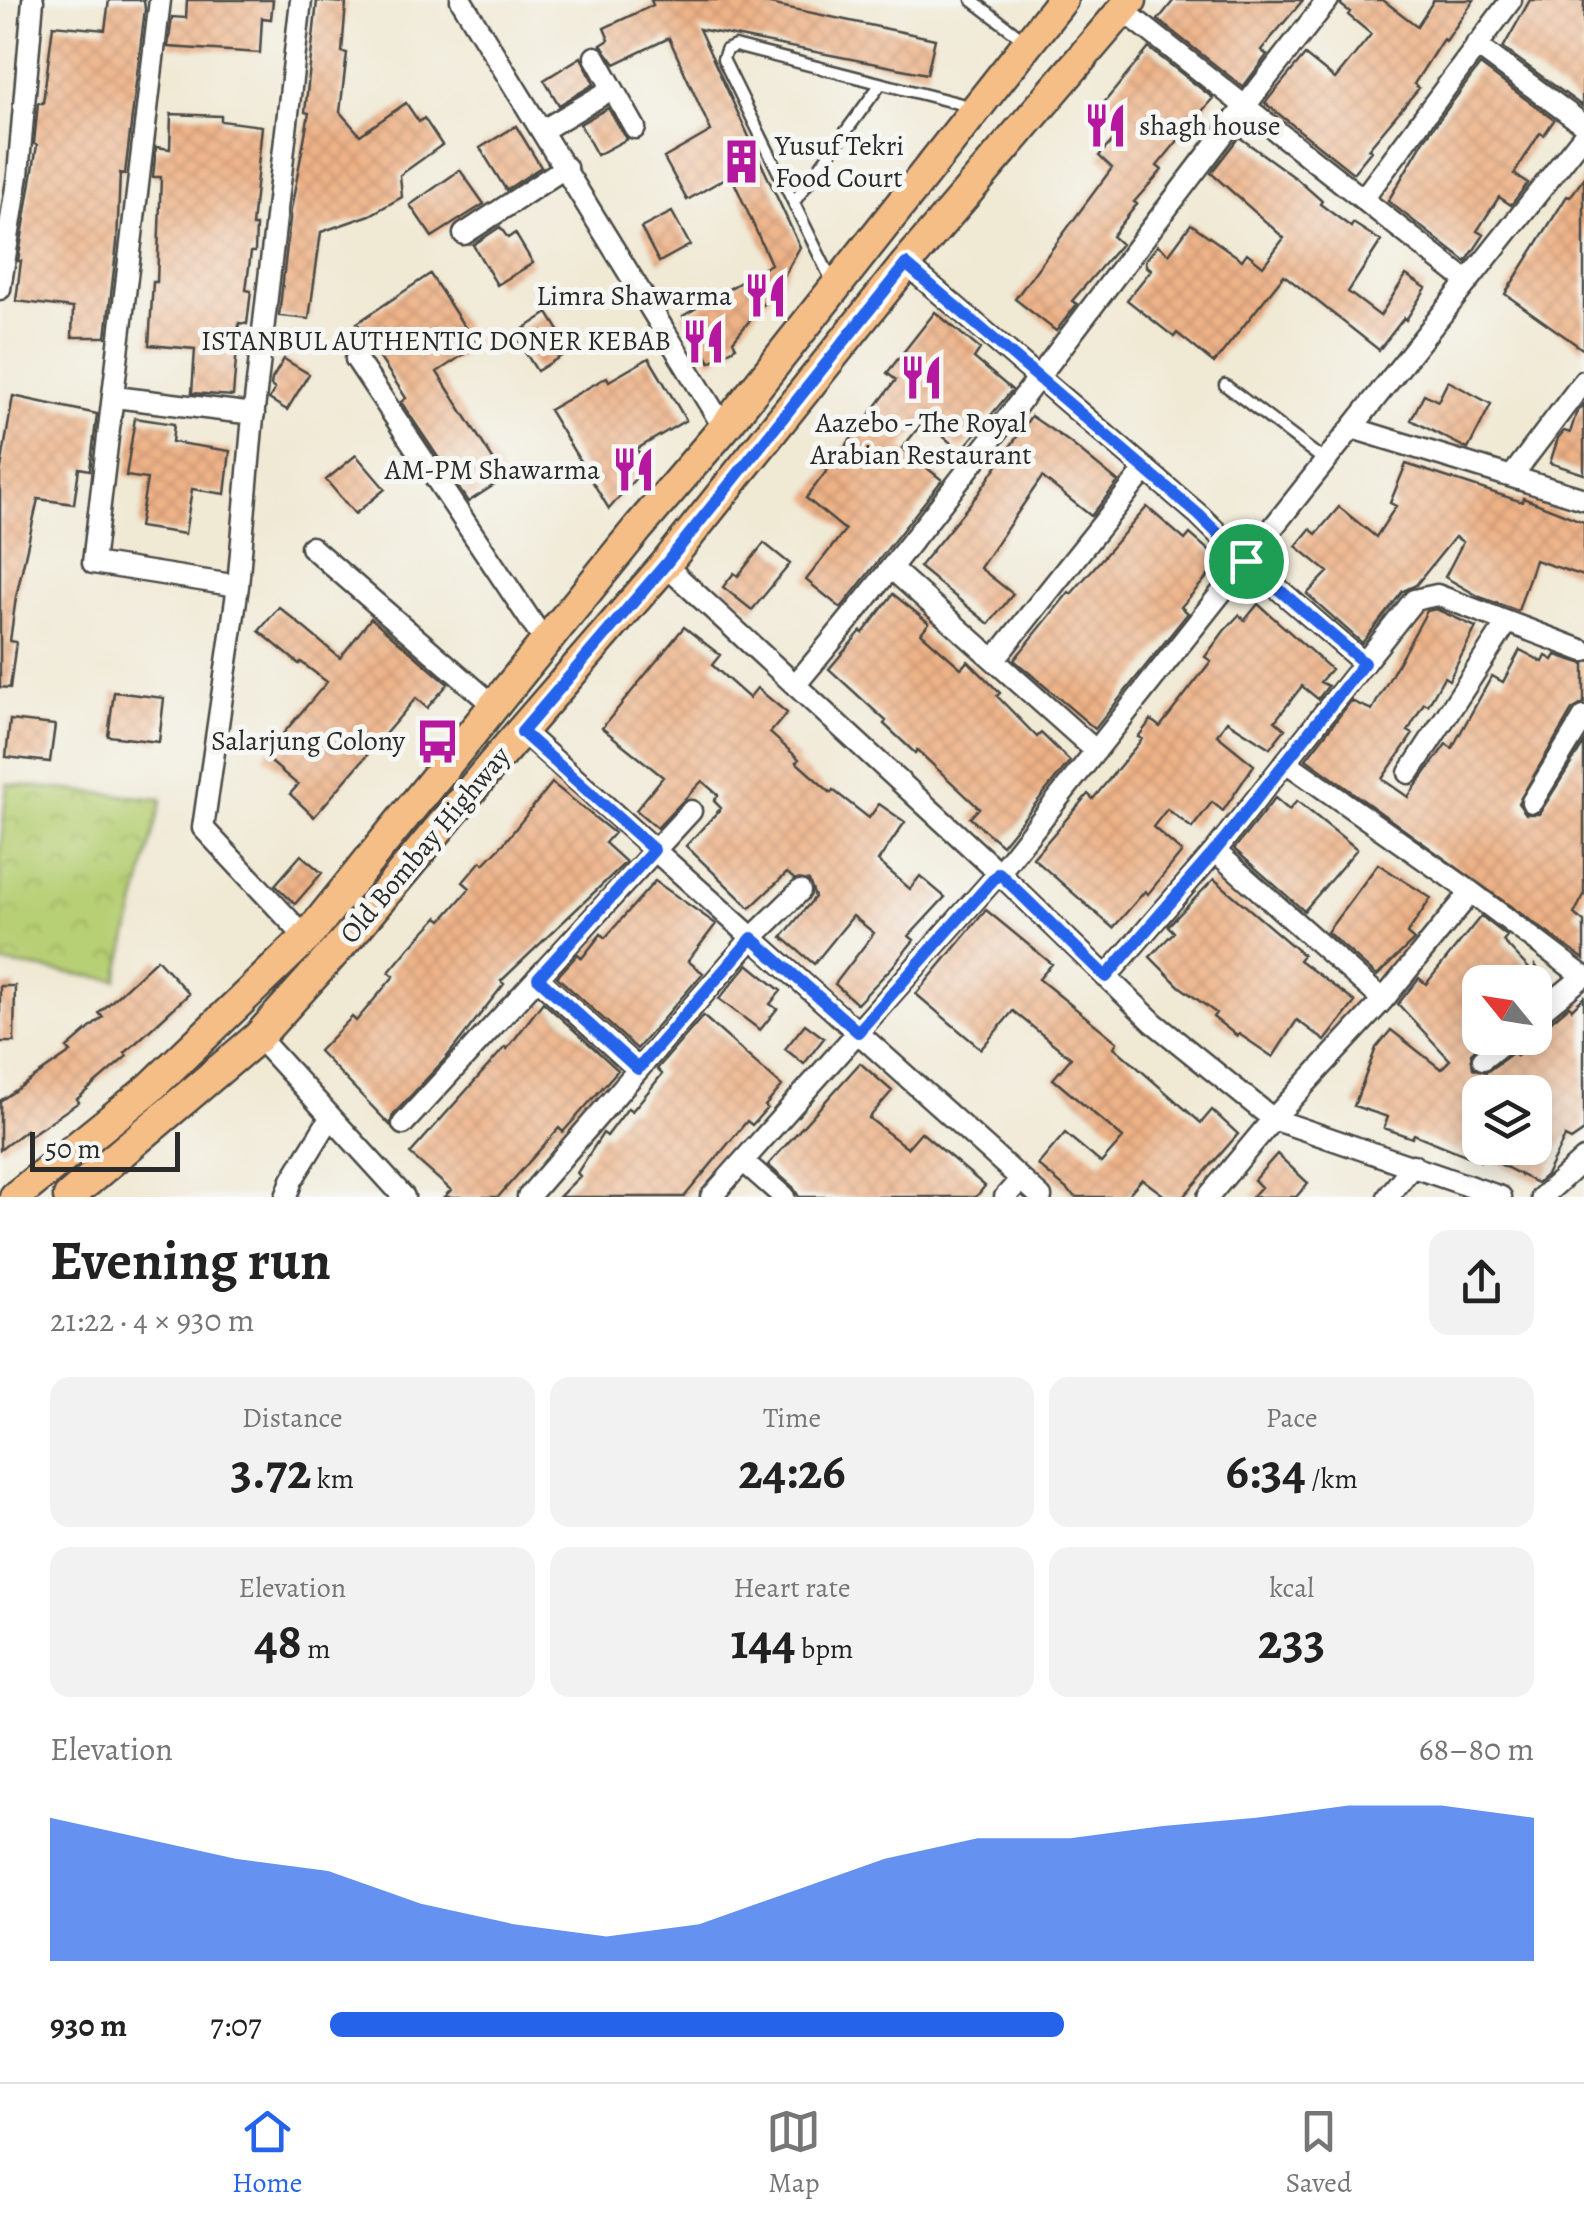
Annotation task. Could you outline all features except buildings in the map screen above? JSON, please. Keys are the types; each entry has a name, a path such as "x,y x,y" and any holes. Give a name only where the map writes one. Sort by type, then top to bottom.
{"main road":[{"name":"Old Bombay Highway","path":"15,1197 150,1088 306,938 493,704 724,428 1062,0"},
{"name":"Old Bombay Highway","path":"70,1197 258,1037 358,926 665,565 906,264 1127,5"}],"street":[{"path":"0,289 9,174 33,0"},
{"path":"160,0 93,563 238,586"},
{"path":"301,0 238,586 203,828 306,938"},
{"path":"461,0 724,428"},
{"path":"796,684 892,570 1328,0"},
{"path":"1362,199 1511,0"},
{"path":"1127,5 1244,106 1468,282"},
{"path":"1476,45 1584,125"},
{"path":"595,57 636,128"},
{"path":"542,130 612,88"},
{"path":"711,1197 999,873 1584,135"},
{"path":"464,234 566,167"},
{"path":"906,264 1146,469 1364,663"},
{"path":"356,359 545,642"},
{"path":"1512,476 1584,380"},
{"path":"115,397 254,414"},
{"path":"1352,428 1584,499"},
{"path":"994,660 1146,469"},
{"path":"311,547 493,704"},
{"path":"665,565 999,873 1154,1023 1273,1119 1501,1197"},
{"path":"892,570 1096,751"},
{"path":"1106,977 1215,851 1414,600 1437,595 1584,651"},
{"path":"1409,773 1507,623"},
{"path":"1532,802 1584,717"},
{"path":"522,732 1040,1197"},
{"path":"1286,762 1584,976 1552,1002"},
{"path":"402,1124 691,811"},
{"path":"1215,851 1382,1000"},
{"path":"528,1197 752,938 800,891"},
{"path":"1208,1197 1382,1000 1471,892"},
{"path":"538,978 638,1069"},
{"path":"258,1037 404,1197"},
{"path":"1483,1059 1488,1055"},
{"path":"286,1197 292,1180 330,1118"},
{"path":"1542,1197 1584,1159"},
{"path":"743,1161 784,1197"},
{"path":"1388,1197 1413,1165"},
{"path":"1004,1197 1021,1179"}],"lane":[{"path":"972,0 1029,43"},
{"path":"835,286 724,60 726,50 735,46 979,109"},
{"path":"794,202 880,84"},
{"path":"1225,385 1325,462"}],"green space":[{"path":"7,784 162,799 117,980 0,963 0,853"}],"place":[{"name":"shagh house","path":"1106,126"},
{"name":"Yusuf Tekri Food Court","path":"742,162"},
{"name":"Limra Shawarma","path":"765,296"},
{"name":"ISTANBUL AUTHENTIC DONER KEBAB","path":"704,341"},
{"name":"Aazebo - The Royal Arabian Restaurant","path":"921,378"},
{"name":"AM-PM Shawarma","path":"633,470"},
{"name":"Salarjung Colony","path":"438,741"}],"route":[{"path":"906,264 1199,515 1246,561 1364,663 1215,851 1106,977 999,873 858,1032 752,938 638,1069 538,978 654,850 522,732 665,565 906,264"}]}
